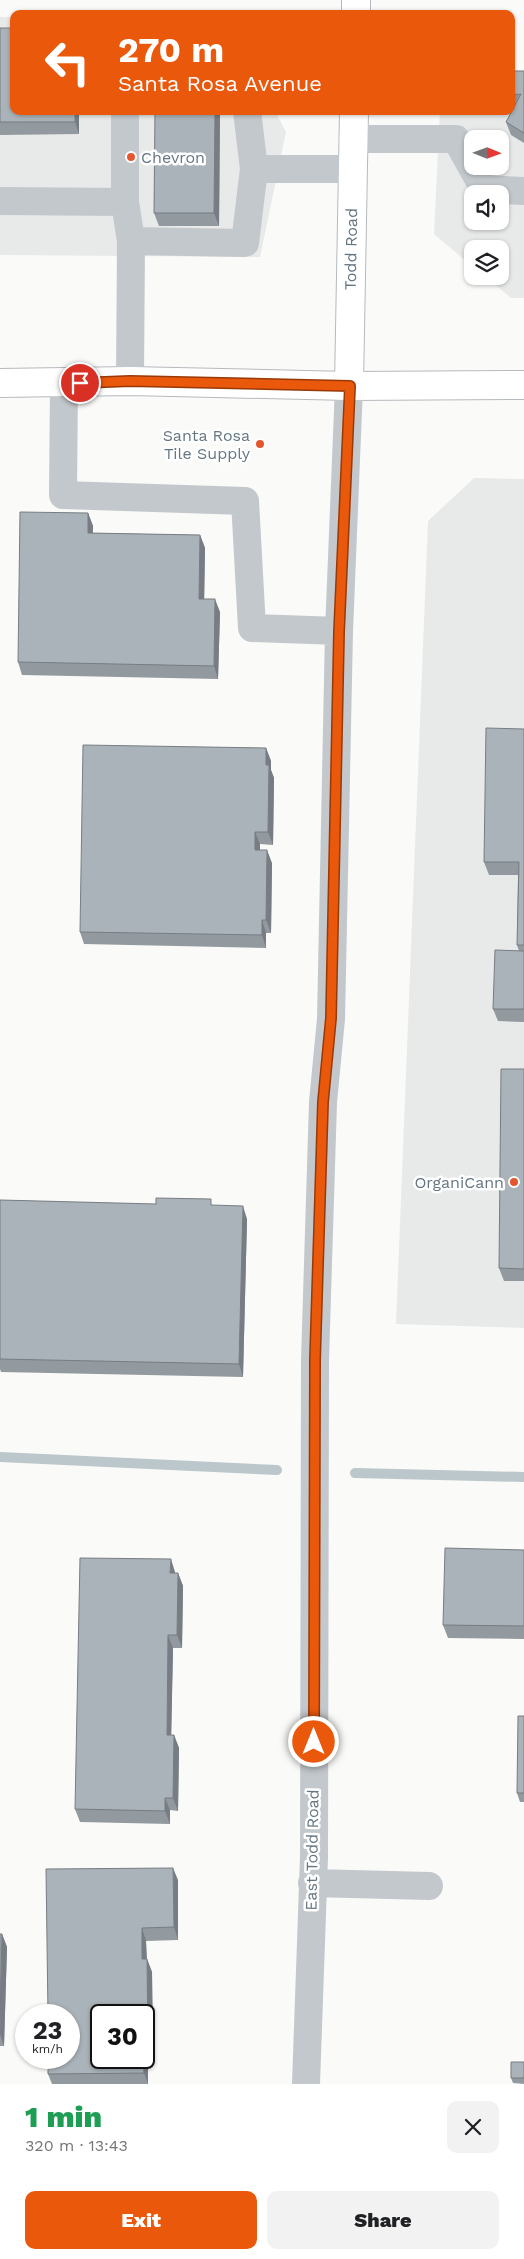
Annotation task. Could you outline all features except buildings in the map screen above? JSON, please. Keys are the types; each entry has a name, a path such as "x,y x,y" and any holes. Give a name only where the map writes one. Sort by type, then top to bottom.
{"main road":[{"name":"Todd Road","path":"350,386 354,115"},
{"path":"0,383 64,384 130,381 350,386 524,385"}],"street":[{"path":"125,115 125,202 131,242 130,381"},
{"path":"131,242 245,243 254,169 247,115"},
{"path":"353,139 456,139 484,188 524,191"},
{"path":"254,169 353,169"},
{"path":"0,201 125,202"},
{"path":"64,384 63,495 245,501 252,628 339,632"},
{"name":"East Todd Road","path":"306,2084 314,1856 315,1360 323,1102 331,1018 339,632 350,386"},
{"path":"312,1883 429,1886"}],"shaded area":[{"path":"0,17 10,17 10,115 277,115 286,132 260,257 0,255"},
{"path":"515,73 524,73 524,298 511,298 496,285 509,285 509,240 464,240 464,259 434,234 440,115 515,115"},
{"path":"474,478 524,479 524,1328 396,1324 428,521"}],"waterway":[{"path":"0,1457 277,1470"},
{"path":"355,1473 524,1477"}],"place":[{"name":"Chevron","path":"131,157"},
{"name":"Santa Rosa Tile Supply","path":"260,444"},
{"name":"OrganiCann","path":"514,1182"}],"route":[{"path":"80,383 130,381 350,386 336,729 331,1018 323,1102 315,1360 314,1742"}]}
